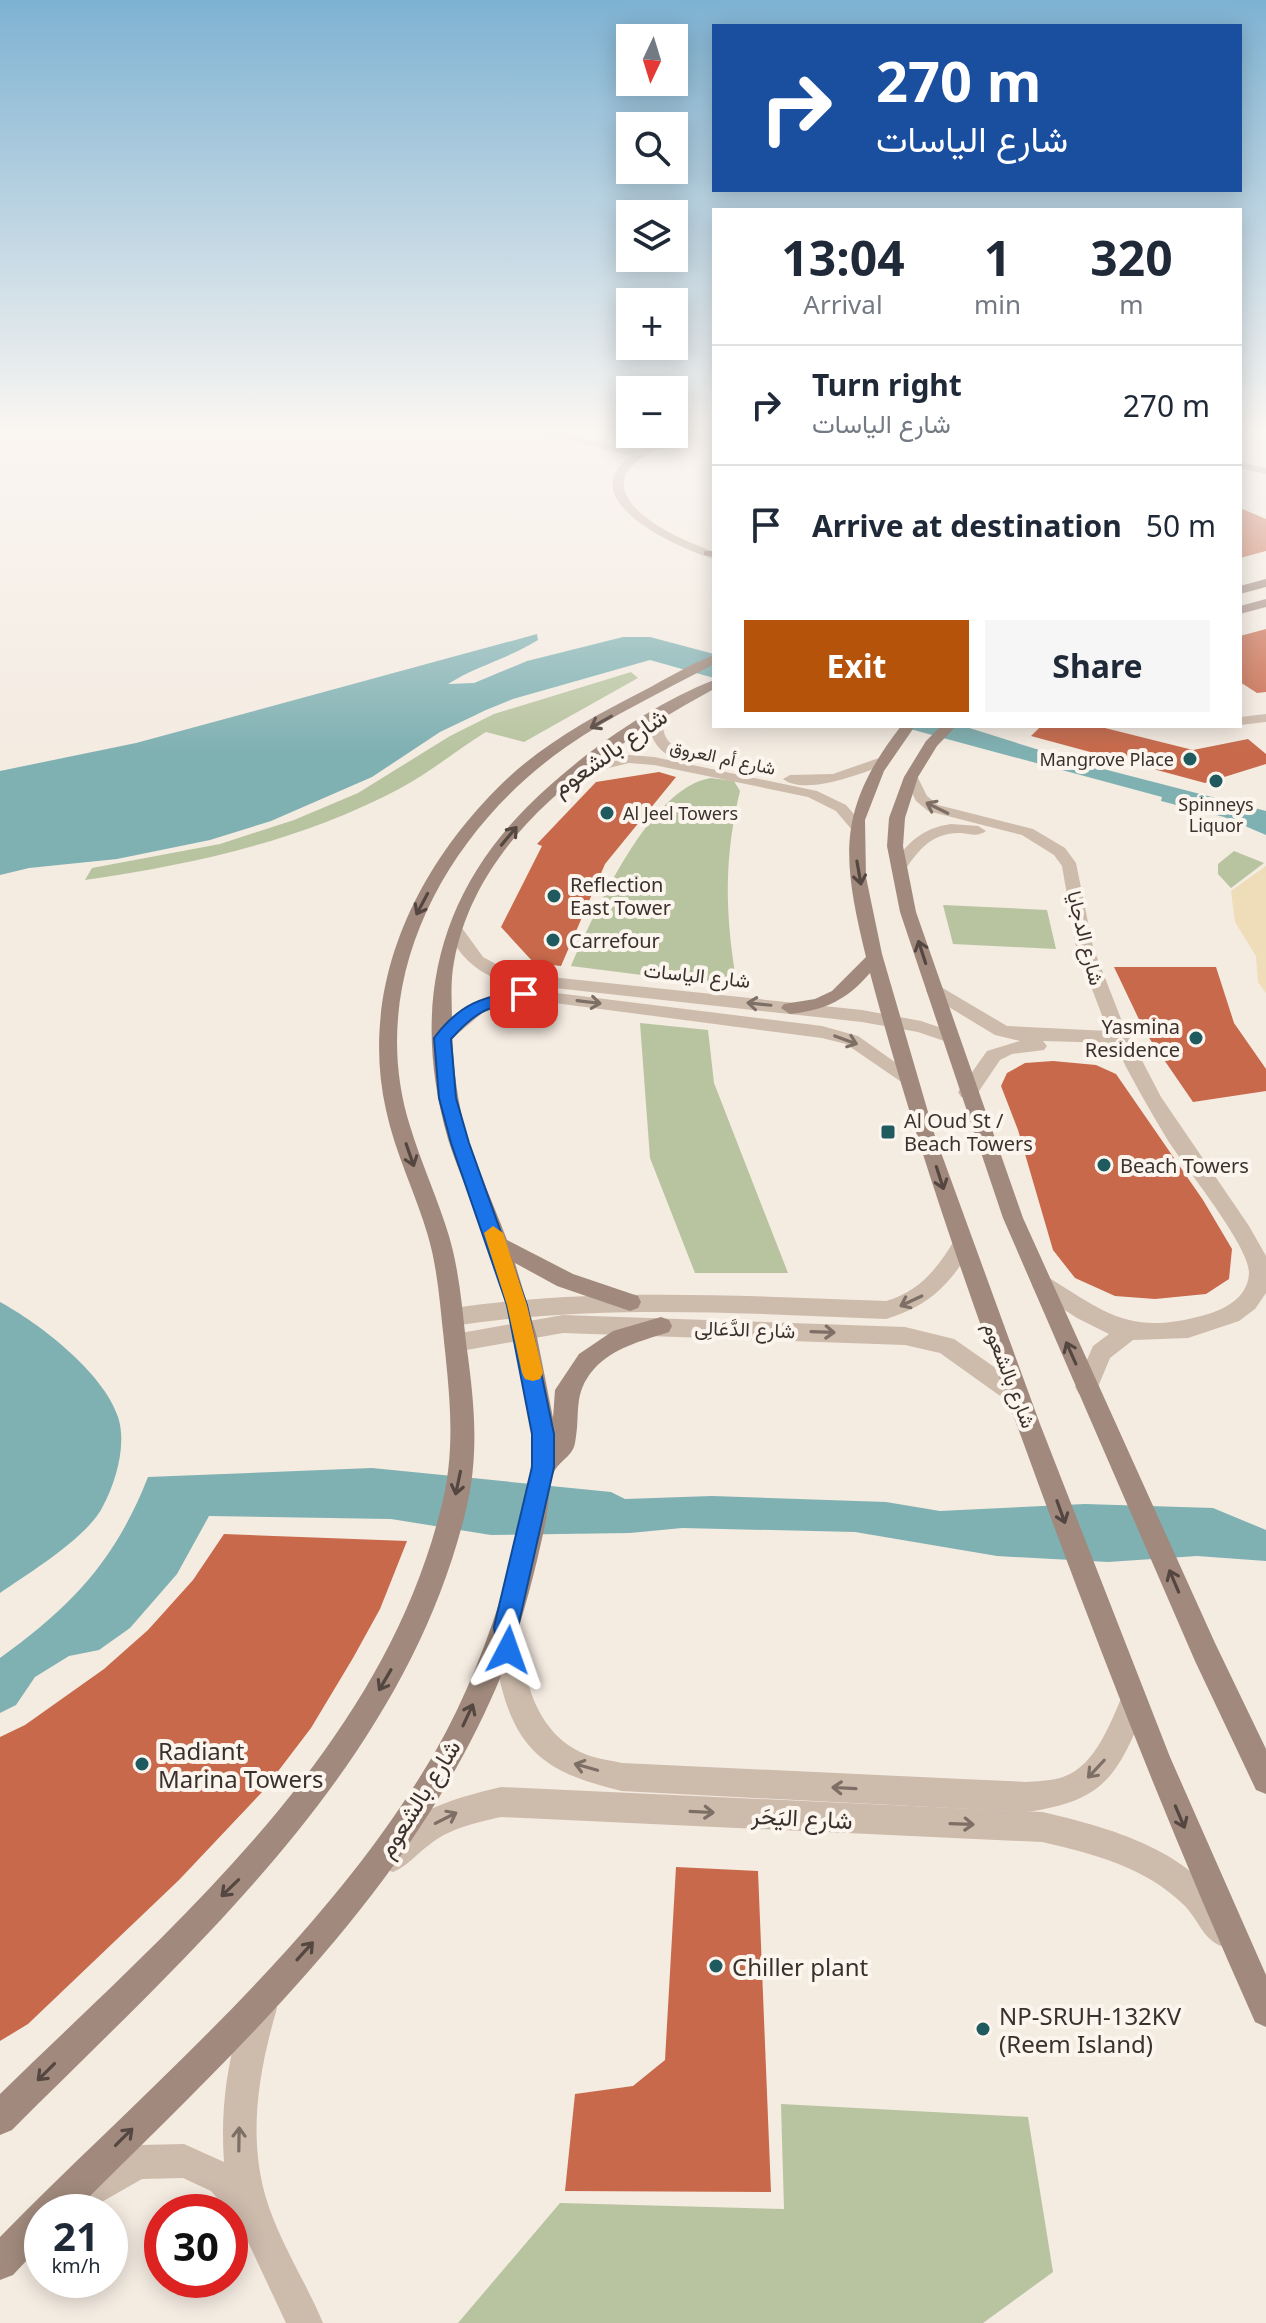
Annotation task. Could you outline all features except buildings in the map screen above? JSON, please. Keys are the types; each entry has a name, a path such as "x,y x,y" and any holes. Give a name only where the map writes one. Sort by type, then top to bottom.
{"main road":[{"path":"1242,589 1266,583"},
{"path":"1242,609 1266,603"},
{"name":"شارع بالشعوم","path":"0,2118 248,1871 301,1808 350,1740 421,1611 439,1565 463,1462 462,1406 453,1317 440,1239 394,1105 387,1036 388,1005 397,964 410,927 441,864 512,784 558,746 712,660"},
{"name":"شارع بالشعوم","path":"68,2194 265,1996 346,1906 441,1772 506,1627 543,1467 539,1403 517,1305 448,1098 442,1038 447,956 482,869 537,803 572,773 656,716 712,685"},
{"name":"شارع بالشعوم","path":"906,728 885,755 861,805 857,827 856,855 873,959 907,1077 962,1245 1034,1439 1177,1810 1266,2011"},
{"path":"947,728 911,777 897,818 895,846 908,912 1013,1218 1205,1652 1266,1780"},
{"path":"790,1008 821,1004 843,995 873,959"},
{"path":"497,1244 565,1280 630,1302"},
{"path":"543,1467 563,1445 567,1390 587,1361 621,1337 661,1326"},
{"path":"0,2262 24,2237"}],"street":[{"path":"670,535 712,554"},
{"name":"شارع أم العروق","path":"656,716 654,731 657,741 675,753 808,787 841,808 857,827"},
{"path":"1242,721 1266,718"},
{"name":"شارع أم العروق","path":"572,773 629,759 808,787 885,755"},
{"name":"شارع الدجايا","path":"911,777 921,798 933,808 1019,831 1047,842 1066,858 1089,960 1123,1044 1193,1162 1254,1252 1261,1284 1257,1296 1240,1313 1198,1326 1129,1331 1086,1311 1043,1285"},
{"name":"شارع الدجايا","path":"899,867 916,842 924,836 957,828 1035,845 1056,859 1071,878"},
{"name":"شارع الياسات","path":"456,932 471,956 485,968 510,978 892,1021 950,1037"},
{"path":"935,991 1001,1031 1123,1044"},
{"name":"شارع الياسات","path":"442,1038 467,1012 490,1001 524,994 822,1032 852,1040 907,1077"},
{"path":"968,1092 983,1063 1004,1049 1123,1044"},
{"name":"شارع الدَّعَالِى","path":"453,1317 517,1305 630,1302 886,1310 904,1306 923,1296 944,1277 962,1245"},
{"name":"شارع الدَّعَالِى","path":"455,1343 563,1324 926,1339 946,1345 966,1357 1018,1396"},
{"path":"1087,1387 1101,1352 1129,1331"},
{"name":"شارع اليَحَر","path":"506,1627 509,1674 522,1711 546,1743 575,1765 622,1777 1026,1797 1070,1790 1096,1772 1113,1747 1134,1702"},
{"name":"شارع اليَحَر","path":"346,1906 406,1843 447,1815 501,1802 1042,1827 1096,1839 1149,1861 1196,1896 1244,1964"},
{"path":"265,1996 241,2082 239,2152 253,2215 305,2323"},
{"path":"80,2194 141,2162 184,2161 223,2179 253,2215"}],"green space":[{"path":"631,672 638,678 524,742 486,732 399,789 324,823 207,858 85,880 92,868 220,844 294,820 358,793 450,736 494,714"},
{"path":"711,778 734,781 740,791 731,839 728,885 736,979 705,983 571,966 609,886 646,828 666,804 688,787"},
{"path":"1234,851 1264,863 1231,888 1218,874 1218,864"},
{"path":"943,905 1047,910 1056,949 953,944"},
{"path":"640,1023 708,1030 714,1083 788,1273 695,1273 650,1158"},
{"path":"781,2104 1028,2117 1053,2272 983,2323 458,2323 560,2203 784,2209"}],"sand":[{"path":"1266,866 1266,993 1258,982 1256,956 1235,922 1231,891"}],"water":[{"path":"537,634 538,640 448,684 474,683 527,661 623,637 650,637 712,653 712,677 650,660 513,699 440,732 372,777 271,821 210,840 117,859 29,868 0,875 0,771 136,743"},
{"path":"906,728 969,728 1084,764 1266,811 1266,835 1224,817 1161,801 1162,797"},
{"path":"0,1302 51,1336 99,1383 118,1417 121,1451 108,1496 85,1530 57,1554 0,1593"},
{"path":"372,1468 611,1492 625,1499 712,1496 886,1502 940,1511 1085,1504 1213,1508 1266,1530 1266,1561 1197,1556 1108,1562 997,1556 855,1532 682,1528 630,1533 491,1535 391,1519 209,1516 177,1574 130,1628 99,1650 69,1656 35,1677 16,1705 0,1713 0,1658 49,1620 89,1580 121,1533 148,1477"}],"slow traffic":[{"path":"493,1233 517,1305 533,1373"}],"place":[{"name":"Mangrove Place","path":"1190,759"},
{"name":"Spinneys Liquor","path":"1216,781"},
{"name":"Al Jeel Towers","path":"607,813"},
{"name":"Reflection East Tower","path":"554,896"},
{"name":"Carrefour","path":"553,940"},
{"name":"Yasmina Residence","path":"1196,1038"},
{"name":"Al Oud St / Beach Towers","path":"888,1132"},
{"name":"Beach Towers","path":"1104,1165"},
{"name":"Radiant Marina Towers","path":"142,1764"},
{"name":"Chiller plant","path":"716,1966"},
{"name":"NP-SRUH-132KV (Reem Island)","path":"983,2029"}],"route":[{"path":"508,1650 506,1627 533,1521 543,1467 543,1434 517,1305 460,1143 448,1098 442,1038 467,1012 490,1001 524,994"}]}
